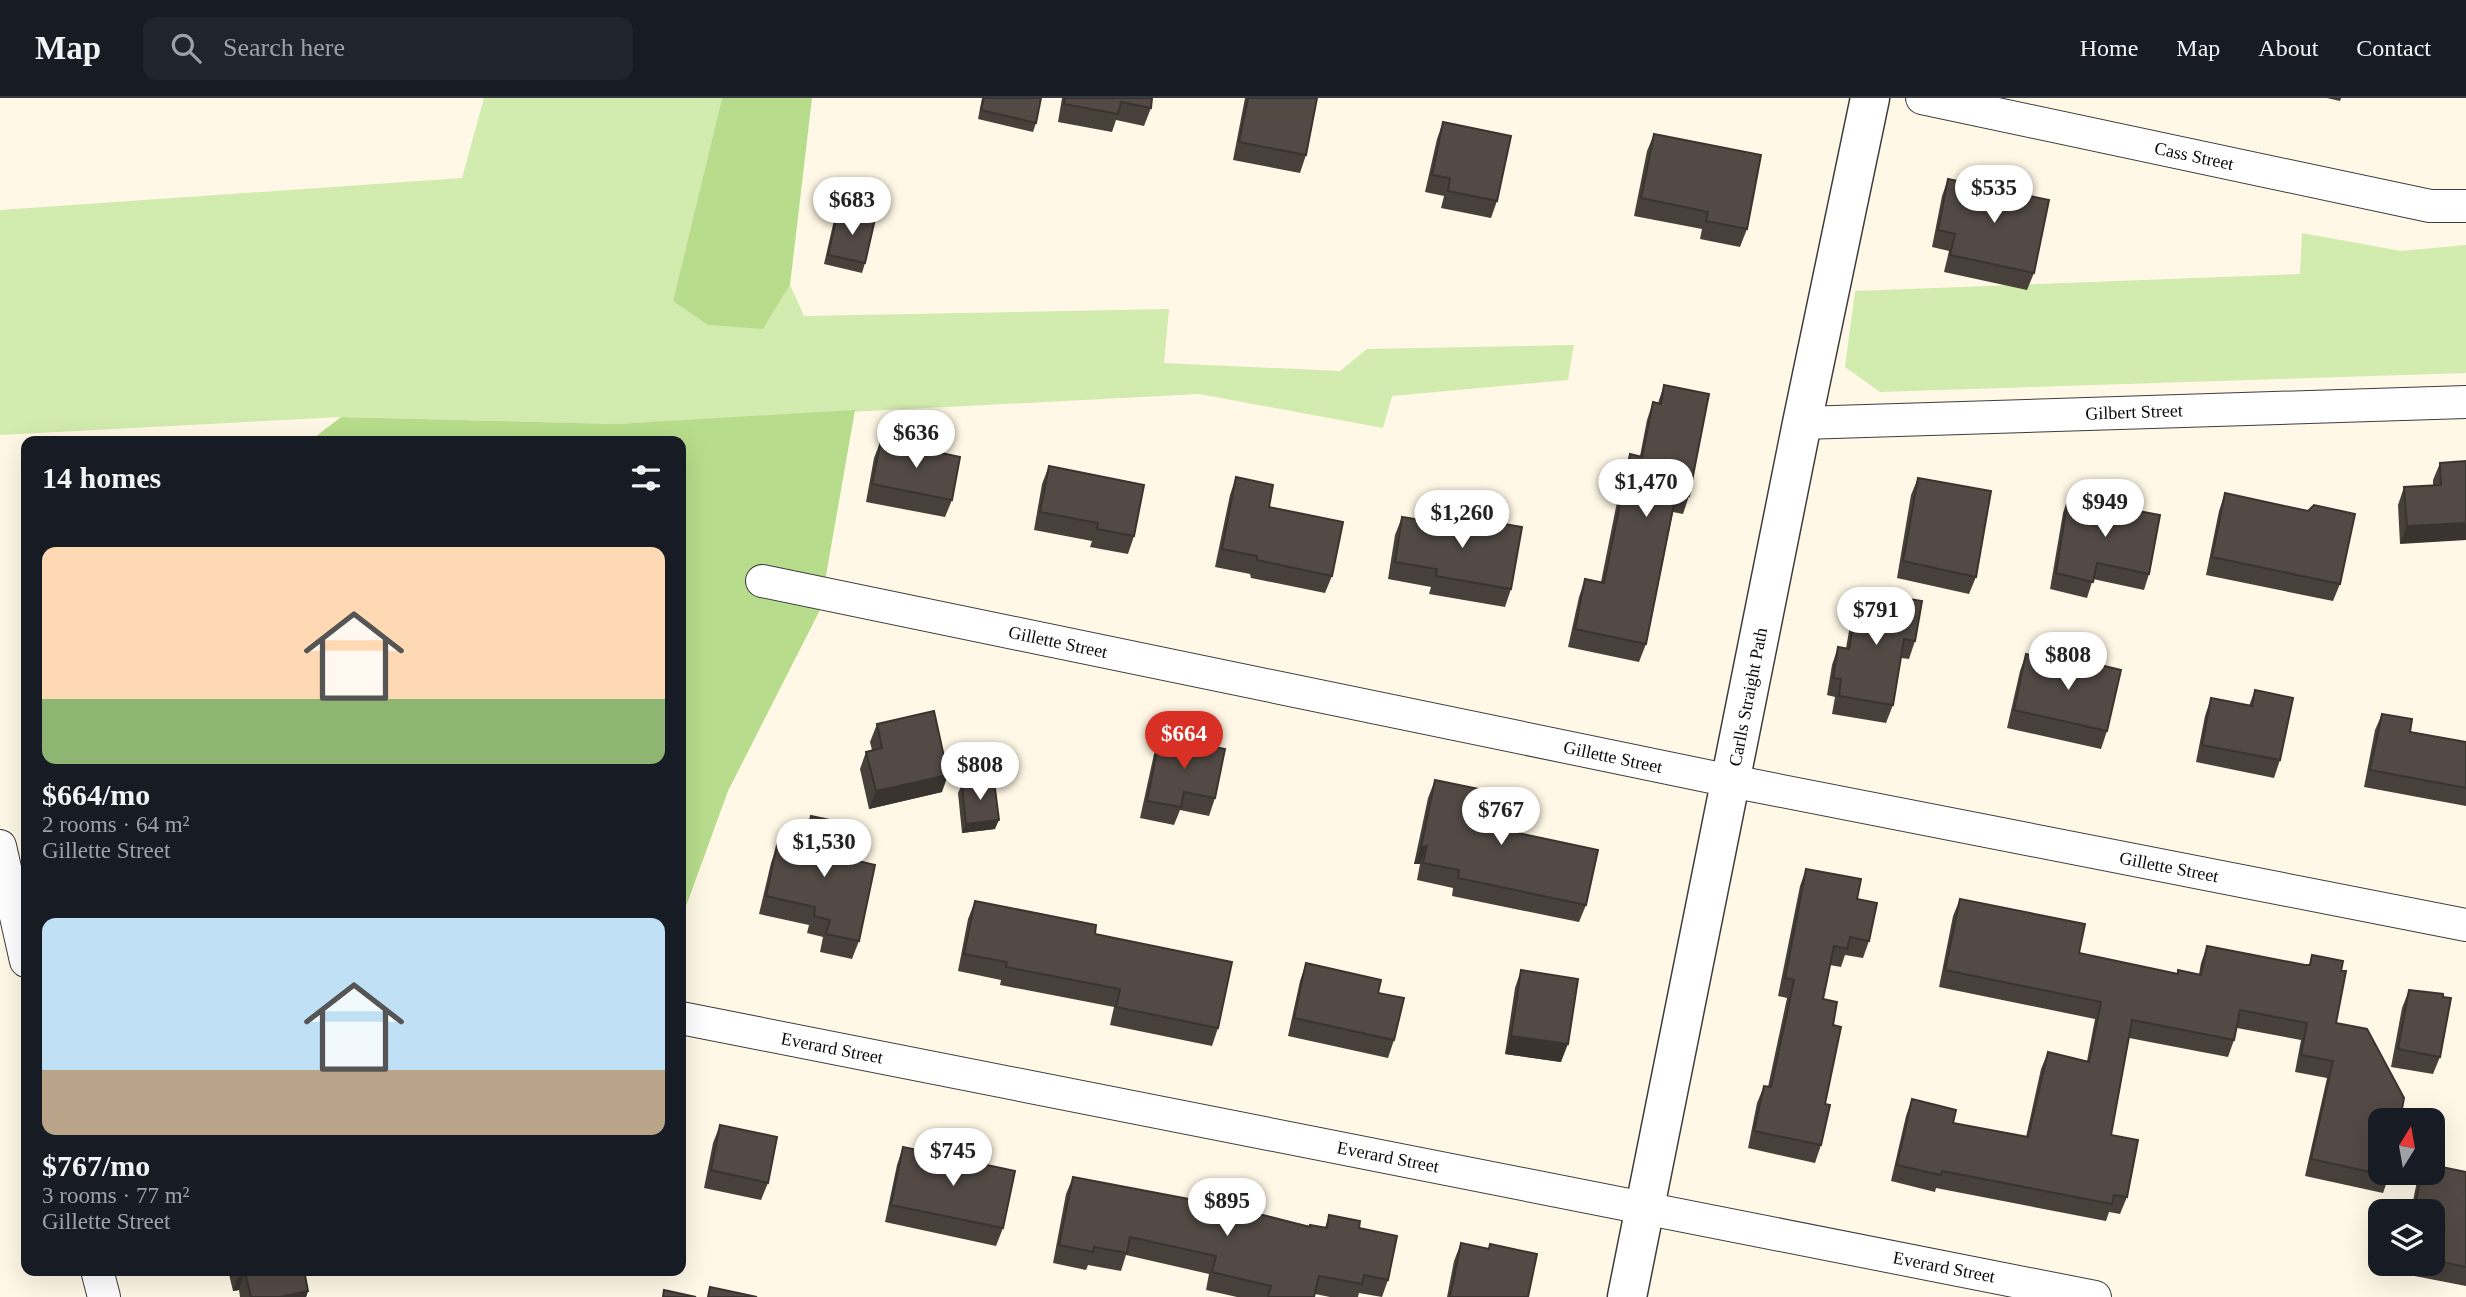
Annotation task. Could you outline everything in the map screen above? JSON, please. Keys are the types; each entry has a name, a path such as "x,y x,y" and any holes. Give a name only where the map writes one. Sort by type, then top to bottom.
{"street":[{"name":"Carlls Straight Path","path":"1627,1297 1870,98"},
{"name":"Cass Street","path":"1922,98 2430,206 2466,206"},
{"name":"Gilbert Street","path":"1802,423 2466,402"},
{"name":"Gillette Street","path":"762,581 1731,781 2466,925"},
{"path":"0,846 21,939"},
{"name":"Everard Street","path":"686,1019 2095,1297"},
{"path":"99,1276 104,1297"}],"green space":[{"path":"484,98 722,98 673,301 763,329 790,285 804,316 1169,309 1164,363 1340,371 1367,349 1574,345 1568,380 1392,396 1383,428 1199,394 616,424 341,417 0,435 0,210 462,178"},
{"path":"722,98 812,98 790,285 763,329 708,325 673,301"},
{"path":"2302,233 2401,251 2466,245 2466,373 1880,392 1845,367 1855,291 2300,274"},
{"path":"855,410 820,610 728,791 686,906 686,436 316,436 341,417 616,424"}],"building":[{"path":"984,98 1041,98 1036,123 981,110"},
{"path":"1065,98 1152,98 1151,108 1121,102 1118,114 1064,104"},
{"path":"1248,98 1317,98 1306,155 1239,142"},
{"path":"1443,122 1511,136 1497,201 1448,191 1450,178 1432,175"},
{"path":"1654,134 1761,155 1747,229 1706,221 1708,212 1641,198"},
{"path":"1948,179 2049,200 2034,273 1950,255 1955,234 1938,230"},
{"path":"838,211 875,219 865,263 828,255"},
{"path":"1664,385 1709,394 1689,496 1676,493 1646,644 1575,629 1585,579 1604,583 1630,454 1642,457 1653,402 1661,404"},
{"path":"881,440 960,457 952,500 872,484"},
{"path":"2466,461 2466,523 2407,526 2404,487 2441,485 2440,463"},
{"path":"1049,466 1144,485 1134,536 1097,529 1098,523 1040,512"},
{"path":"1236,477 1273,485 1269,507 1343,522 1332,576 1257,560 1257,556 1222,549"},
{"path":"1918,478 1991,491 1976,577 1903,561"},
{"path":"2225,493 2308,511 2314,505 2355,514 2340,584 2212,557"},
{"path":"2068,498 2160,515 2149,574 2097,563 2093,582 2056,573"},
{"path":"1458,516 1522,527 1511,589 1436,576 1437,569 1395,562 1402,517 1456,526"},
{"path":"1859,591 1922,601 1915,641 1904,639 1893,705 1839,696 1841,679 1833,678 1838,647 1849,649"},
{"path":"2026,654 2087,667 2088,662 2121,670 2107,731 2014,710"},
{"path":"2255,690 2293,698 2280,760 2202,745 2211,698 2252,706"},
{"path":"934,711 948,775 876,791 866,752 882,748 877,724"},
{"path":"2382,714 2412,719 2410,732 2466,742 2466,788 2370,770"},
{"path":"1160,736 1225,749 1215,798 1184,792 1181,807 1147,801"},
{"path":"1435,780 1508,795 1506,806 1509,807 1504,830 1598,850 1586,905 1458,878 1459,870 1423,863 1427,846 1421,847"},
{"path":"994,781 999,820 966,824 962,784"},
{"path":"811,816 844,823 837,856 875,865 859,941 826,934 830,920 814,916 815,907 766,896 777,845 803,851"},
{"path":"1806,869 1861,879 1857,899 1877,903 1869,941 1850,937 1847,949 1834,946 1823,999 1837,1002 1833,1025 1841,1027 1825,1104 1830,1105 1821,1145 1754,1131 1764,1086 1771,1087 1794,980 1785,978"},
{"path":"1960,899 2085,924 2079,953 2178,974 2178,970 2201,975 2207,946 2305,965 2310,965 2312,955 2343,961 2341,971 2346,971 2336,1023 2367,1029 2404,1098 2402,1108 2368,1108 2368,1171 2311,1159 2333,1061 2301,1055 2307,1023 2240,1010 2234,1040 2132,1020 2111,1135 2138,1140 2127,1197 2114,1195 2112,1204 1942,1171 1941,1175 1897,1165 1912,1099 1956,1110 1953,1123 2028,1137 2048,1052 2089,1062 2101,1002 1945,970"},
{"path":"975,901 1096,925 1095,934 1232,962 1218,1028 1116,1007 1120,989 1006,967 1007,962 964,954"},
{"path":"1306,963 1381,980 1378,993 1404,998 1394,1040 1294,1018"},
{"path":"1521,970 1578,979 1568,1044 1511,1036"},
{"path":"2409,990 2443,994 2443,997 2451,998 2440,1057 2398,1049"},
{"path":"720,1125 777,1137 768,1183 711,1170"},
{"path":"903,1147 1015,1171 1003,1228 891,1205"},
{"path":"2445,1168 2466,1172 2466,1267 2445,1263 2445,1199 2416,1199 2419,1185 2445,1185"},
{"path":"1073,1177 1231,1207 1310,1227 1327,1228 1329,1215 1360,1221 1359,1228 1397,1236 1388,1280 1364,1275 1362,1284 1319,1276 1314,1297 1268,1297 1271,1286 1212,1272 1216,1256 1130,1237 1127,1253 1094,1247 1093,1252 1059,1245"},
{"path":"1461,1243 1489,1249 1490,1244 1537,1254 1528,1297 1450,1297"},
{"path":"246,1276 305,1276 308,1291 280,1297 251,1297"},
{"path":"710,1287 757,1297 708,1297"},
{"path":"664,1290 696,1297 663,1297"}]}
